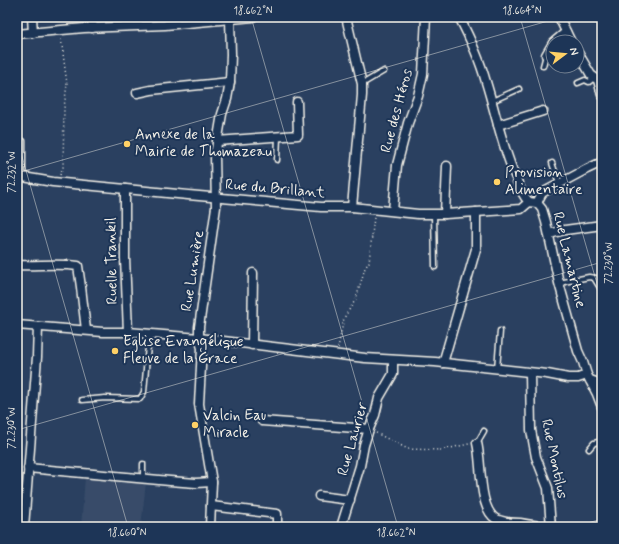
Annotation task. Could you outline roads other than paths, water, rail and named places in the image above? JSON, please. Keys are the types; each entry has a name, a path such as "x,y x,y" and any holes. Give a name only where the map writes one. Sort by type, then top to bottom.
{"street":[{"path":"32,17 33,33"},
{"path":"92,28 93,17"},
{"path":"17,34 92,28 149,26 253,17"},
{"path":"346,17 362,84 362,110 352,207"},
{"name":"Rue des Héros","path":"393,211 397,165 421,82 424,63 426,17"},
{"name":"Rue Lamartine","path":"460,17 470,38 486,80 512,170 524,197 542,209 549,234 559,283 578,351 588,378 600,393 602,407"},
{"path":"559,17 566,32"},
{"name":"Rue Lumière","path":"210,527 212,482 199,404 202,348 198,338 216,207 215,155 222,114 227,99 230,82 230,19"},
{"path":"585,64 598,80 602,95"},
{"path":"137,93 151,90 230,82"},
{"path":"217,140 298,135 297,102"},
{"path":"498,125 543,111"},
{"path":"533,202 542,193 559,183 602,162"},
{"path":"445,214 447,166"},
{"name":"Rue du Brillant","path":"20,176 53,182 216,198 321,207 352,207 418,214 445,214 521,209 533,202"},
{"name":"Ruelle Trankil","path":"125,189 125,258 128,332"},
{"path":"443,363 476,249 476,212"},
{"path":"549,234 565,230 602,225"},
{"path":"17,265 78,263 86,330"},
{"path":"252,345 253,272"},
{"path":"17,325 198,338 337,355 443,363 568,378 588,378 602,384"},
{"path":"24,527 38,327"},
{"name":"Rue Laurier","path":"341,527 379,398 393,374 393,360"},
{"name":"Rue Montilus","path":"530,373 530,430 536,457 548,488 551,526"},
{"path":"262,421 369,429"},
{"path":"477,443 486,502 492,516 498,520 508,522 551,526"},
{"path":"28,468 143,479 196,483 212,482"},
{"path":"319,496 350,500"},
{"path":"211,506 277,514 277,527"}],"lane":[{"path":"543,66 545,59"},
{"path":"362,84 384,70"},
{"path":"578,83 585,80 589,82 595,77"},
{"path":"492,101 519,89"},
{"path":"277,160 278,137"},
{"path":"20,176 23,141"},
{"path":"552,163 559,183"},
{"path":"434,214 435,267"},
{"path":"559,283 589,277 598,279 602,278"},
{"path":"594,277 602,291"},
{"path":"497,369 500,331"},
{"path":"82,400 105,398 140,399 144,392 149,334"},
{"path":"477,443 484,431"},
{"path":"589,450 594,443 602,441"},
{"path":"142,464 143,479"}],"place":[{"name":"Annexe de la Mairie de Thomazeau","path":"127,144"},
{"name":"Provision Alimentaire","path":"497,182"},
{"name":"Eglise Evangélique Fleuve de la Grace","path":"115,351"},
{"name":"Valcin Eau Miracle","path":"195,425"}]}
